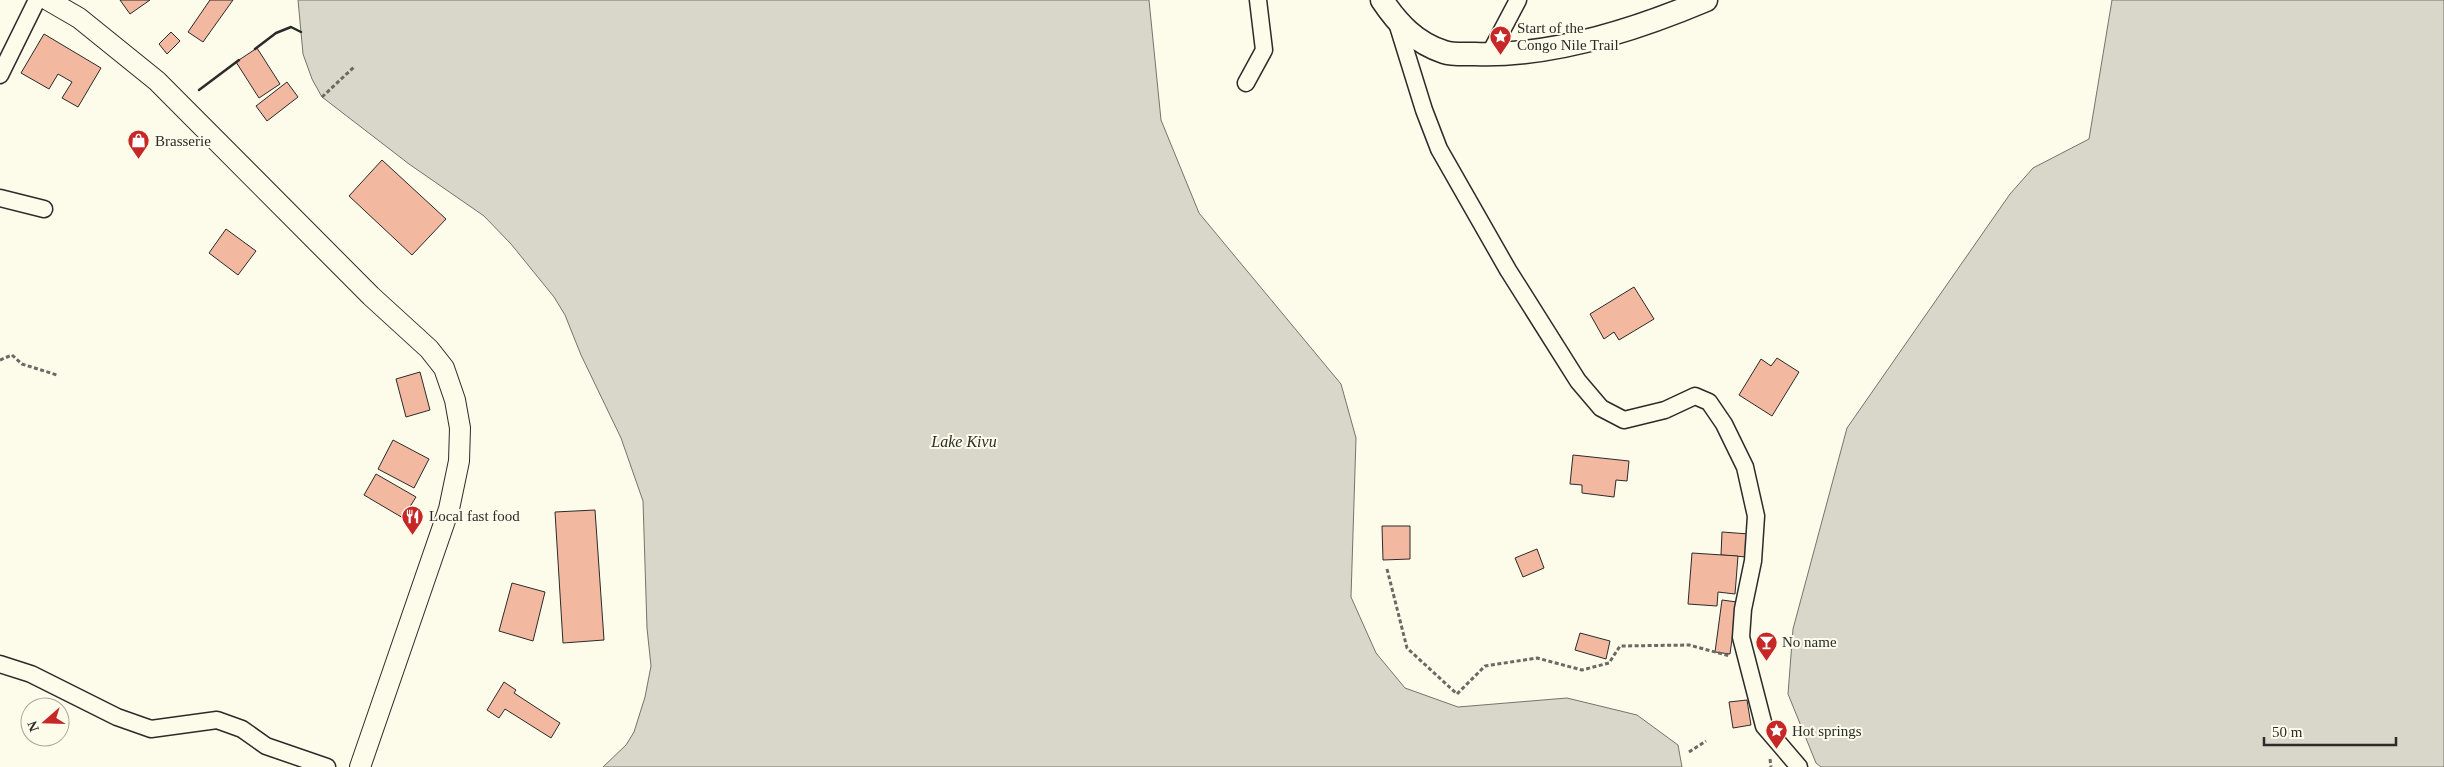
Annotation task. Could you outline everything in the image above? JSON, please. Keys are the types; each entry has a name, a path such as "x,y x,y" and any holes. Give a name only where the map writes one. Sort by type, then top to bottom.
{"main road":[{"path":"1382,0 1397,23 1423,43 1446,53 1489,54 1539,52 1657,20 1706,0"}],"street":[{"path":"0,75 37,0"},
{"path":"48,0 79,18 157,81 364,289 429,349 444,368 455,400 460,428 459,462 449,509 360,767"},
{"path":"1246,83 1264,50 1258,0"},
{"path":"1489,54 1518,0"},
{"path":"1397,23 1424,110 1439,149 1508,270 1578,381 1601,408 1624,420 1665,410 1695,396 1709,402 1724,424 1745,468 1756,516 1753,561 1743,609 1740,637 1764,726 1799,767"},
{"path":"0,198 44,209"},
{"path":"0,664 31,674 117,717 151,729 217,720 242,729 266,746 327,767"}],"path":[{"path":"322,97 354,67"},
{"path":"0,360 12,356 22,364 57,375"},
{"path":"1386,570 1407,648 1457,694 1485,666 1537,658 1582,670 1609,663 1620,646 1689,645 1723,656 1746,657"},
{"path":"1689,752 1706,741"}],"water":[{"name":"Lake Kivu","path":"298,0 1149,0 1161,120 1199,213 1341,384 1356,438 1351,597 1376,653 1405,688 1458,707 1567,698 1637,715 1678,745 1682,767 603,767 626,745 634,732 645,697 651,666 647,628 643,501 621,438 581,355 565,315 554,297 511,244 484,216 409,164 322,97 312,79 303,54"},
{"path":"2112,0 2444,0 2444,767 1821,767 1816,763 1788,694 1793,629 1847,428 2010,194 2033,168 2089,139"}],"building":[{"path":"120,0 150,0 130,14"},
{"path":"210,0 233,0 203,42 188,32"},
{"path":"171,32 180,41 167,54 159,44"},
{"path":"44,34 101,68 78,107 62,98 72,82 58,74 49,89 21,73"},
{"path":"257,48 280,84 259,98 236,62"},
{"path":"287,82 298,97 267,121 256,106"},
{"path":"382,160 446,219 412,255 349,196"},
{"path":"226,229 256,251 238,275 209,253"},
{"path":"1634,287 1654,319 1619,340 1614,332 1604,339 1590,314"},
{"path":"1777,358 1799,372 1772,416 1739,395 1761,359 1771,366"},
{"path":"420,372 430,410 406,417 396,379"},
{"path":"393,440 429,459 414,488 378,469"},
{"path":"1573,455 1629,461 1627,481 1616,480 1614,497 1582,493 1582,485 1570,484"},
{"path":"376,474 416,497 403,518 364,495"},
{"path":"595,510 604,640 563,643 555,512"},
{"path":"1382,526 1410,526 1410,559 1383,560"},
{"path":"1722,532 1749,534 1747,557 1721,555"},
{"path":"1537,549 1544,568 1523,577 1515,558"},
{"path":"1692,553 1738,556 1735,594 1718,592 1717,606 1688,604"},
{"path":"512,583 545,592 533,641 499,631"},
{"path":"1722,600 1737,602 1730,654 1715,652"},
{"path":"1580,633 1610,641 1606,659 1575,650"},
{"path":"504,682 516,690 514,693 560,723 551,738 505,709 499,718 487,710"},
{"path":"1747,700 1751,725 1733,728 1729,702"}],"wall":[{"path":"255,49 276,33 291,27 301,32"},
{"path":"199,90 239,60"}],"place":[{"name":"Start of the Congo Nile Trail","path":"1501,56"},
{"name":"Brasserie","path":"139,160"},
{"name":"Local fast food","path":"413,535"},
{"name":"No name","path":"1766,661"},
{"name":"Hot springs","path":"1776,750"}]}
